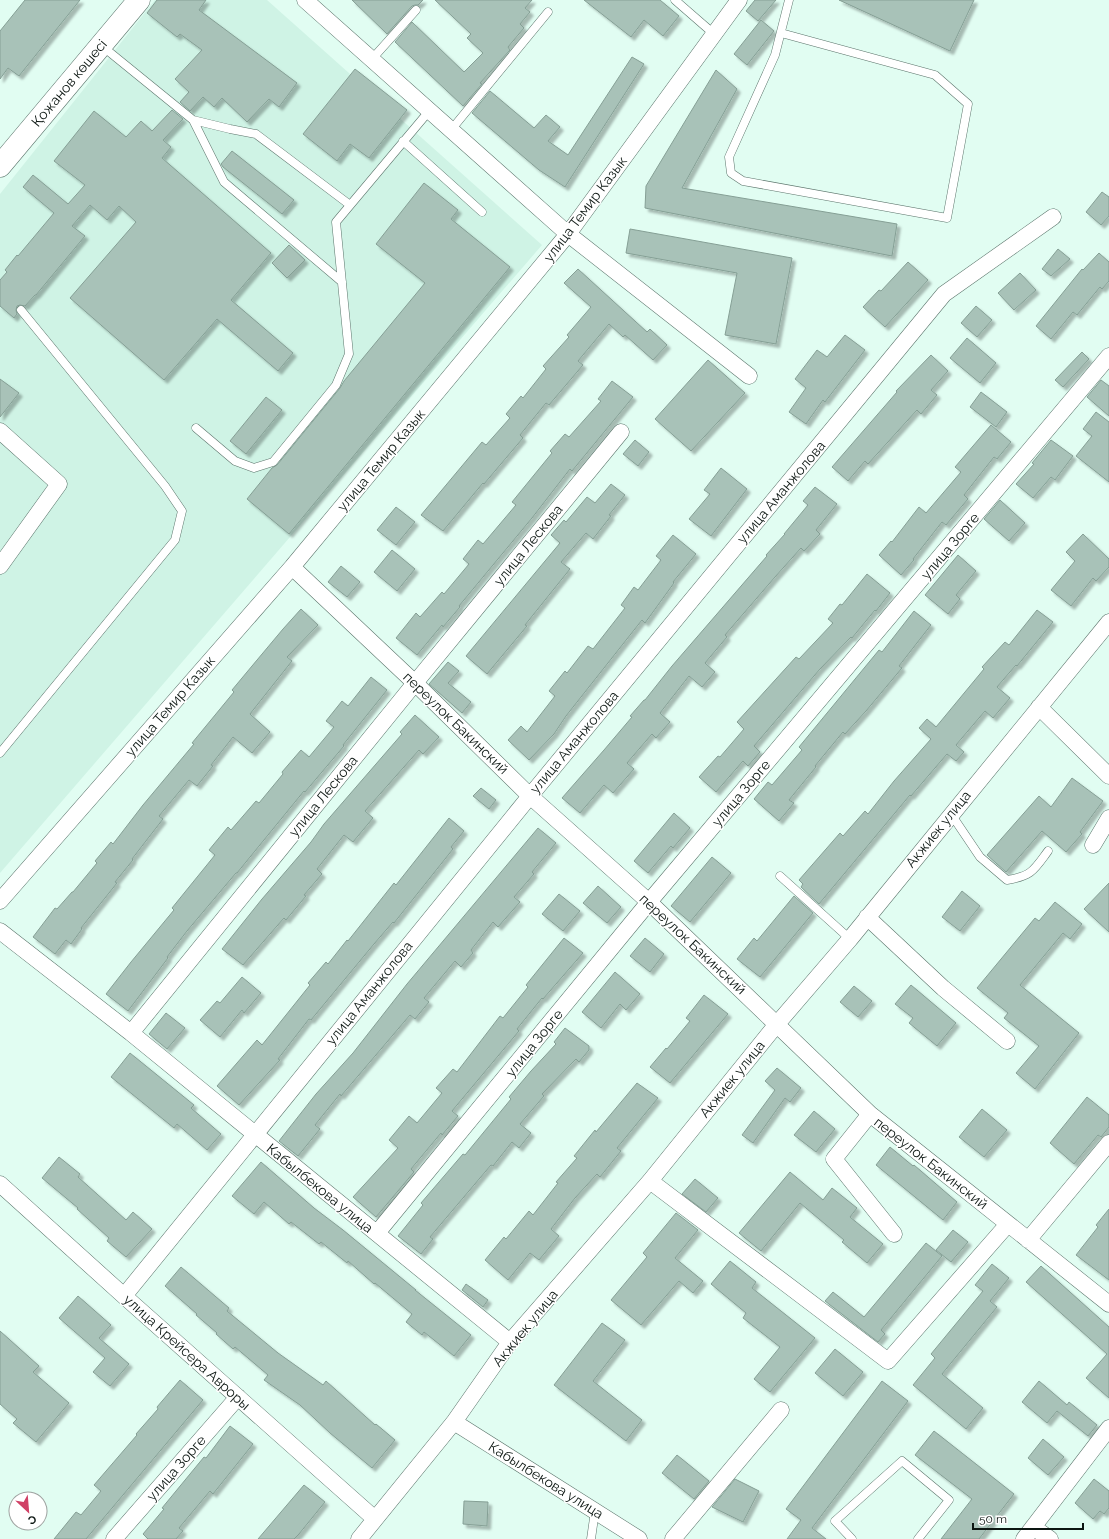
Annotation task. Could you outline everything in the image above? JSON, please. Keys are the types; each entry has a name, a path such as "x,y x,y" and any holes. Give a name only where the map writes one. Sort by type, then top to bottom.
{"main road":[{"name":"Қожанов көшесі","path":"2,161 101,45 131,6"}],"street":[{"path":"305,0 568,234 749,376"},
{"name":"улица Темир Казык","path":"0,901 292,566 568,234 739,0"},
{"name":"улица Аманжолова","path":"124,1296 530,796 944,294 1053,218"},
{"name":"улица Зорге","path":"377,1234 649,902 1109,356"},
{"path":"0,431 59,484 0,566"},
{"name":"улица Лескова","path":"131,1033 621,432"},
{"name":"переулок Бакинский","path":"292,566 415,683 530,796 649,902 870,1114 1109,1304"},
{"name":"Акжиек улица","path":"359,1539 454,1422 510,1342 650,1181 777,1024 850,939 1109,622"},
{"path":"1039,707 1109,776"},
{"path":"1093,845 1109,818"},
{"path":"867,917 943,988 1007,1041"},
{"path":"0,931 131,1033"},
{"name":"Кабылбекова улица","path":"131,1033 510,1342"},
{"path":"870,1114 834,1159 894,1234"},
{"path":"1028,1240 1109,1143"},
{"path":"650,1181 888,1361 1008,1224"},
{"name":"улица Крейсера Авроры","path":"0,1184 375,1519"},
{"name":"улица Зорге","path":"114,1539 238,1397"},
{"path":"673,1539 781,1410"},
{"name":"Кабылбекова улица","path":"454,1422 639,1539"},
{"path":"1050,1539 1028,1533 1109,1428"}],"lane":[{"path":"675,0 714,34"},
{"path":"781,33 935,75 968,104 947,218 743,182 731,173 729,157 775,55 789,0"},
{"path":"372,59 416,10"},
{"path":"451,130 548,12"},
{"path":"101,45 193,120 224,182 342,282"},
{"path":"196,428 235,461 254,468 273,462 336,385 349,354 336,222 430,110"},
{"path":"193,120 256,134 350,205"},
{"path":"403,141 482,212"},
{"path":"0,754 175,540 182,511 165,486 21,310"},
{"path":"951,814 980,857 1007,880 1022,878 1033,871 1048,852"},
{"path":"780,876 850,939"},
{"path":"852,1539 835,1521 902,1461 949,1500 918,1539"},
{"path":"591,1539 595,1511"}],"shaded area":[{"path":"155,0 267,0 542,245 0,873 0,194"}],"building":[{"path":"25,0 80,0 19,76 8,68 0,79 0,31"},
{"path":"157,0 206,0 199,10 297,83 279,107 269,99 247,122 222,98 214,107 203,97 190,111 180,102 189,92 175,79 202,50 180,34 177,37 147,13"},
{"path":"352,0 423,0 418,5 412,6 387,34"},
{"path":"435,0 532,0 525,8 530,12 520,24 524,28 508,47 510,50 480,83 482,84 463,106 395,42 412,22 464,72 483,53 467,38 471,34"},
{"path":"584,0 660,0 679,16 663,36 644,20 631,37"},
{"path":"755,0 776,0 758,21 746,11"},
{"path":"839,0 974,0 950,51"},
{"path":"761,20 774,31 747,65 734,54"},
{"path":"632,57 644,64 565,187 539,170 472,113 490,91 534,128 546,115 560,127 548,141 568,155"},
{"path":"355,69 407,110 369,158 350,144 337,161 303,134"},
{"path":"716,70 737,89 682,188 897,224 892,256 645,208 646,186"},
{"path":"172,110 183,119 163,140 171,147 162,158 271,253 231,300 293,353 278,371 217,319 164,380 70,298 136,222 119,206 107,220 90,205 72,226 85,236 36,295 25,306 17,306 17,314 14,318 0,306 0,280 7,272 5,270 54,213 23,187 33,175 68,204 85,185 54,161 94,111 126,137 141,121 152,131"},
{"path":"232,151 294,200 282,214 223,167 221,164"},
{"path":"424,183 458,210 451,219 510,267 289,534 247,499 272,468 277,465 425,283 376,244"},
{"path":"1102,192 1109,197 1109,216 1101,225 1086,212"},
{"path":"630,229 792,258 776,344 725,335 737,273 626,253"},
{"path":"289,245 305,260 287,278 272,263"},
{"path":"1058,249 1070,259 1051,276 1042,269"},
{"path":"1099,253 1109,262 1109,281 1102,289 1100,287 1077,315 1073,312 1051,339 1036,326 1082,269 1083,270"},
{"path":"908,262 928,280 885,327 863,307 879,290 881,291"},
{"path":"578,269 647,332 650,329 667,345 653,360 625,335 623,337 609,324 578,361 583,365 549,405 546,403 520,435 523,438 443,531 421,515 482,442 486,445 510,418 506,414 521,396 523,398 546,369 543,366 569,337 567,335 591,307 564,283"},
{"path":"1020,273 1036,290 1014,310 998,293"},
{"path":"976,306 992,320 977,337 961,323"},
{"path":"845,335 865,350 825,402 823,400 806,424 789,412 806,388 795,379 817,350 827,357"},
{"path":"967,338 996,363 980,383 950,358"},
{"path":"1082,352 1089,359 1063,387 1055,380"},
{"path":"931,355 948,371 931,390 937,395 921,414 917,410 868,464 865,461 848,481 832,467 897,392 896,391"},
{"path":"708,360 745,393 691,451 655,419"},
{"path":"0,379 19,393 0,417"},
{"path":"1101,380 1109,386 1109,416 1087,397"},
{"path":"612,381 633,397 572,471 570,469 532,518 459,606 460,607 443,627 442,625 417,655 396,638 416,613 420,617 442,592 444,594 469,564 463,559 478,540 483,544 516,505 512,502 552,453 550,451 565,434 569,437 601,401 598,399"},
{"path":"981,392 1007,412 996,427 970,407"},
{"path":"266,397 282,410 246,454 230,441"},
{"path":"1096,412 1109,422 1109,482 1076,456 1092,436 1083,429"},
{"path":"991,425 1011,442 997,459 994,457 964,495 968,499 946,525 942,522 901,575 879,555 891,541 892,542 919,507 926,513 961,472 955,467"},
{"path":"635,440 649,452 638,466 623,454"},
{"path":"1051,440 1073,456 1055,480 1051,477 1033,498 1016,484 1034,464 1032,463"},
{"path":"721,468 747,489 711,536 689,519 710,494 704,490"},
{"path":"611,484 625,495 593,539 586,533 561,562 570,569 525,625 527,626 487,674 466,656 560,543 551,535 564,520 566,522 587,497 595,503"},
{"path":"815,487 837,504 816,530 820,534 804,551 801,548 725,635 727,637 705,663 715,672 702,687 689,676 660,713 670,722 656,738 652,734 627,763 634,769 613,793 604,785 580,813 562,798 632,717 630,716 785,534 808,505 803,501"},
{"path":"1000,500 1025,523 1009,541 984,519"},
{"path":"396,507 415,522 396,545 377,530"},
{"path":"1083,534 1109,559 1109,567 1096,581 1093,578 1071,606 1051,590 1075,561 1066,552"},
{"path":"673,535 696,554 673,582 674,583 645,623 642,620 566,716 554,734 529,760 508,740 521,726 527,732 555,696 549,691 565,671 567,673 588,646 593,649 625,608 621,605 634,587 638,590 661,560 656,556"},
{"path":"392,550 415,569 397,591 374,572"},
{"path":"958,555 976,571 956,595 960,599 948,614 925,595"},
{"path":"341,566 360,582 347,597 328,582"},
{"path":"867,574 890,593 852,638 851,637 820,669 754,746 760,752 748,766 743,761 716,792 699,777 718,756 720,757 744,729 737,722 796,657 799,659 833,623 828,619 840,604 842,605"},
{"path":"301,609 318,625 287,657 292,661 250,714 270,732 252,753 233,737 197,786 189,780 159,816 163,819 115,882 117,883 81,928 82,929 71,944 66,940 55,954 33,937 55,908 57,909 73,892 97,863 95,861 111,842 113,844 143,805 194,744 192,743 234,692 232,690"},
{"path":"1037,610 1053,622 1017,666 1016,665 997,687 1010,698 993,718 985,711 956,745 964,752 956,761 947,754 911,796 910,795 819,904 801,887 803,884 799,880 840,833 843,836 865,811 868,814 894,781 931,739 919,728 927,719 936,727 984,669 982,667 1005,642 1009,645"},
{"path":"914,611 931,625 899,666 902,668 845,734 843,732 815,766 816,767 789,800 794,803 779,821 754,799 768,782 772,785 802,750 799,747 879,650 882,652"},
{"path":"448,662 459,671 448,683 471,702 462,713 429,684"},
{"path":"371,677 387,690 343,745 344,746 305,792 304,791 187,931 128,1011 106,994 174,910 172,908 215,855 209,850 228,827 231,830 256,801 259,803 283,774 282,772 301,750 309,757 334,727 326,721 342,701 348,706"},
{"path":"415,715 439,737 423,754 419,750 365,811 373,818 353,842 344,835 317,869 322,874 304,895 306,896 286,920 284,918 243,965 222,949 262,899 311,842 324,824 402,734 400,732"},
{"path":"1072,778 1103,801 1080,832 1082,834 1066,852 1042,831 1006,872 987,855 1039,796 1051,807"},
{"path":"481,788 496,800 489,809 473,796"},
{"path":"674,813 690,828 673,848 671,846 648,873 634,861"},
{"path":"449,818 464,831 451,847 453,849 394,923 393,922 374,944 311,1020 309,1019 278,1059 280,1060 239,1105 217,1086 257,1040 262,1045 310,985 308,983 326,962 328,964 347,940 348,941 394,883 396,885"},
{"path":"538,828 556,843 532,872 534,874 514,897 520,902 498,927 493,922 471,950 473,953 461,967 455,961 424,998 429,1002 415,1019 410,1015 341,1096 340,1094 315,1125 320,1129 298,1156 279,1141 316,1094 353,1053 407,984"},
{"path":"712,857 731,873 690,922 671,906"},
{"path":"1109,883 1109,932 1084,909"},
{"path":"598,886 621,907 607,923 583,903"},
{"path":"962,891 980,906 960,931 942,917"},
{"path":"559,894 580,911 563,931 542,914"},
{"path":"794,896 813,913 760,977 737,959 754,938 757,941"},
{"path":"1055,902 1082,924 1070,939 1063,933 1020,985 1079,1033 1035,1089 1016,1073 1039,1046 1004,1018 1008,1013 977,988 1035,918 1039,921"},
{"path":"564,938 583,953 543,999 542,998 517,1029 519,1031 452,1111 458,1116 442,1135 441,1133 411,1169 414,1172 376,1217 353,1197 398,1148 389,1140 409,1116 417,1123 442,1093 436,1088 453,1069 457,1072 500,1016 503,1018 528,987 526,985"},
{"path":"645,938 664,954 650,972 630,956"},
{"path":"615,972 640,994 626,1010 620,1004 601,1028 582,1012"},
{"path":"242,977 261,993 244,1013 242,1010 220,1037 200,1020 217,1001 220,1003"},
{"path":"911,985 956,1023 937,1046 909,1023 913,1018 895,1004"},
{"path":"854,986 872,1001 858,1017 840,1002"},
{"path":"704,995 728,1014 670,1083 650,1067 690,1021 686,1018"},
{"path":"166,1013 185,1028 167,1049 149,1034"},
{"path":"565,1028 589,1046 589,1050 579,1062 576,1059 542,1094 544,1096 520,1124 531,1133 519,1148 512,1142 493,1166 491,1165 430,1237 433,1239 421,1254 398,1236 423,1205 421,1203 463,1154 465,1155 511,1099 509,1097 556,1044 554,1042"},
{"path":"130,1053 194,1105 191,1108 221,1134 207,1150 177,1124 174,1128 111,1077"},
{"path":"777,1068 801,1088 790,1102 785,1098 753,1143 742,1135 775,1090 765,1081"},
{"path":"637,1083 658,1098 617,1148 621,1151 600,1177 597,1174 575,1198 551,1229 559,1236 539,1260 530,1253 508,1280 485,1260 504,1237 506,1239 529,1211 533,1215 558,1183 556,1182 577,1158 574,1156"},
{"path":"1087,1097 1109,1115 1109,1127 1101,1137 1098,1135 1074,1164 1050,1143"},
{"path":"982,1109 1007,1130 984,1157 959,1137"},
{"path":"814,1111 835,1129 816,1152 794,1135"},
{"path":"890,1147 913,1166 914,1165 957,1202 943,1220 876,1165"},
{"path":"59,1157 80,1174 78,1177 126,1220 133,1212 152,1229 126,1257 107,1241 109,1238 77,1209 78,1208 42,1178"},
{"path":"261,1162 314,1208 471,1335 454,1356 424,1332 422,1335 406,1322 412,1314 348,1261 347,1263 321,1242 319,1244 291,1222 289,1224 264,1202 254,1214 232,1196"},
{"path":"790,1172 823,1200 832,1188 857,1208 850,1217 883,1244 867,1263 842,1242 844,1240 800,1203 761,1251 739,1233"},
{"path":"695,1179 718,1198 706,1212 682,1194"},
{"path":"1109,1209 1109,1280 1076,1255 1098,1227 1096,1225"},
{"path":"676,1213 698,1230 675,1258 703,1281 693,1293 679,1281 641,1325 611,1300 647,1257 643,1253"},
{"path":"953,1230 968,1242 951,1262 936,1250"},
{"path":"926,1243 942,1256 881,1330 885,1334 878,1342 825,1301 833,1292 864,1317"},
{"path":"730,1261 756,1282 752,1288 815,1338 770,1392 754,1379 780,1347 743,1318 746,1313 711,1284"},
{"path":"992,1264 1009,1278 990,1301 997,1307 942,1374 983,1408 966,1429 913,1385 935,1358 931,1354 983,1291 975,1285"},
{"path":"1041,1266 1109,1327 1109,1398 1086,1378 1107,1354 1026,1282"},
{"path":"181,1267 229,1308 227,1311 278,1353 323,1385 326,1381 375,1425 376,1424 395,1440 372,1468 330,1433 300,1405 264,1380 268,1375 235,1347 233,1349 196,1315 197,1314 165,1286"},
{"path":"466,1284 488,1300 483,1307 462,1290"},
{"path":"78,1296 111,1325 99,1338 129,1364 110,1386 93,1372 105,1358 59,1318"},
{"path":"602,1323 625,1340 593,1381 642,1420 626,1441 554,1385"},
{"path":"0,1331 39,1366 33,1372 69,1403 36,1442 13,1423 17,1419 0,1404"},
{"path":"835,1349 863,1372 843,1396 815,1373"},
{"path":"180,1380 203,1400 86,1539 54,1539 76,1512 81,1515 101,1491 94,1485 137,1435 136,1434 158,1409 157,1407"},
{"path":"882,1381 908,1401 812,1528 826,1539 787,1539 801,1520 786,1509"},
{"path":"1039,1381 1067,1405 1069,1402 1097,1425 1088,1436 1057,1411 1047,1423 1022,1402"},
{"path":"230,1426 253,1444 213,1494 210,1491 179,1528 183,1531 176,1539 148,1539 143,1534 164,1509 162,1508 204,1457 206,1458"},
{"path":"934,1431 1014,1494 979,1539 941,1539 972,1499 915,1455"},
{"path":"1043,1439 1064,1457 1048,1475 1028,1458"},
{"path":"677,1455 709,1481 694,1499 662,1473"},
{"path":"735,1479 759,1491 743,1522 712,1507"},
{"path":"1094,1479 1109,1491 1109,1508 1104,1514 1100,1511 1093,1519 1075,1503"},
{"path":"304,1485 325,1502 299,1534 294,1539 258,1539"},
{"path":"464,1501 488,1502 487,1526 463,1524"}]}
